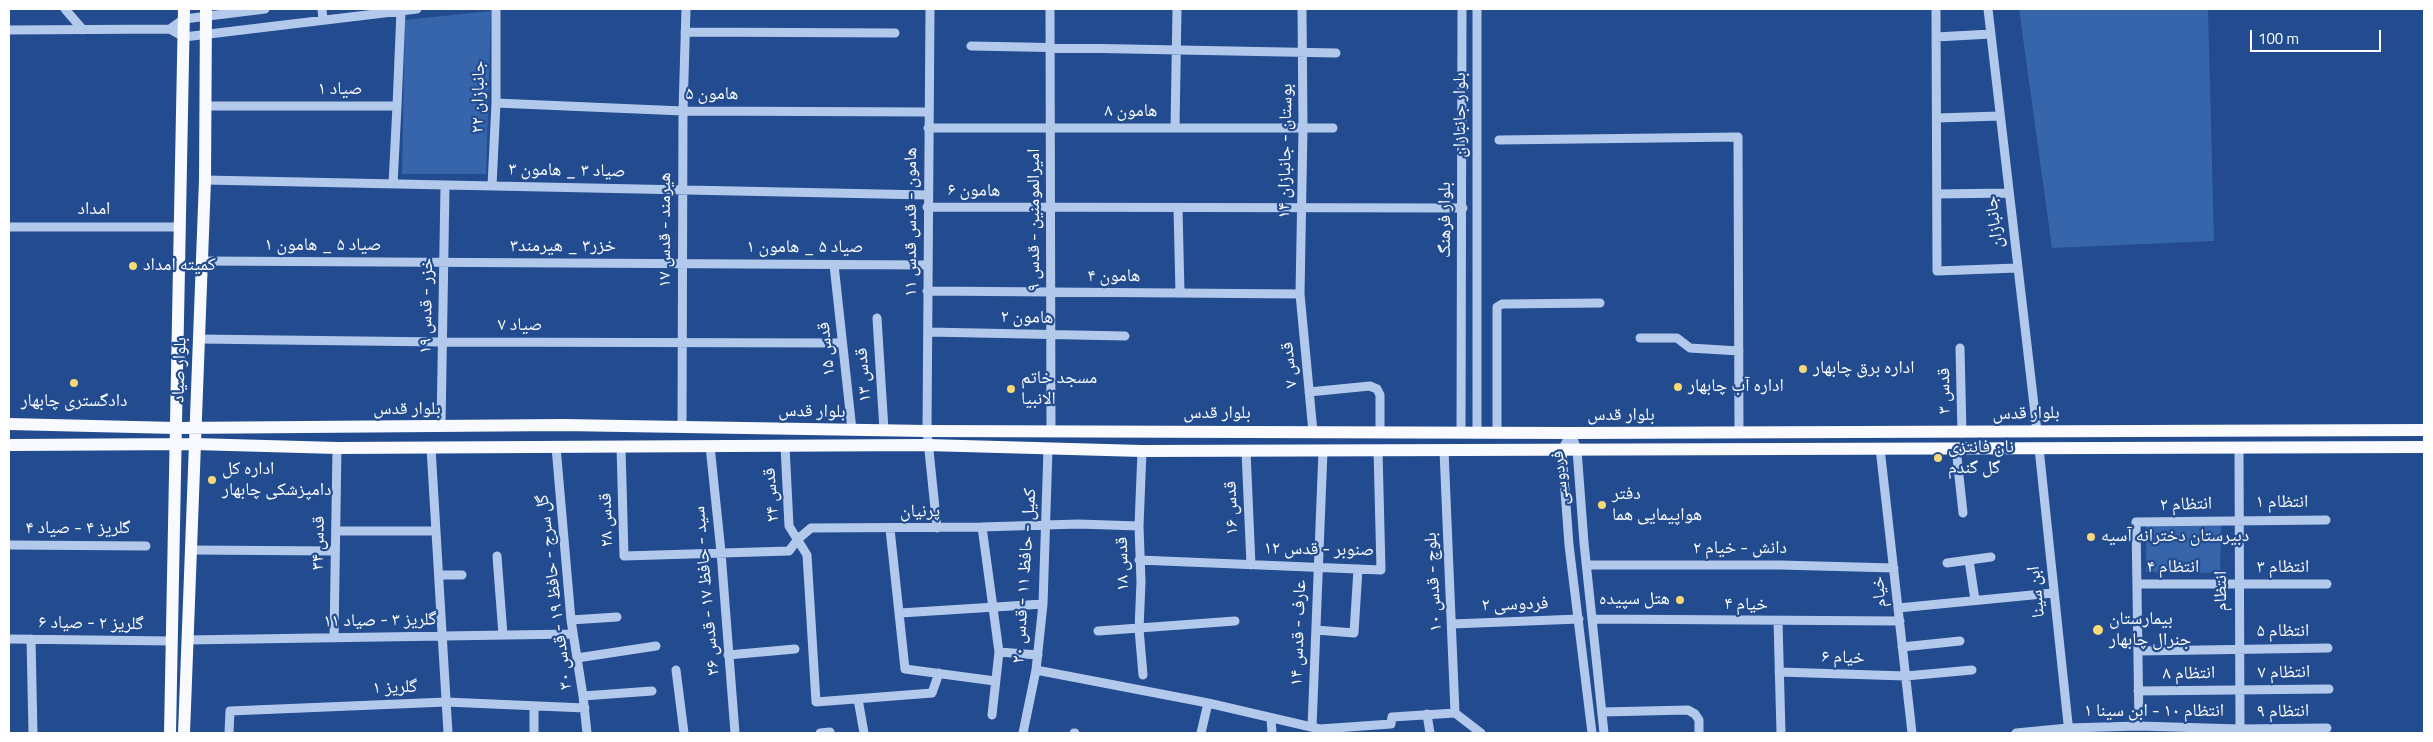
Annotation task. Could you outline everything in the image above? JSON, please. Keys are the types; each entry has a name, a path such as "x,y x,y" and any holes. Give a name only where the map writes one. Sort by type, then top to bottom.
{"main road":[{"name":"بلوار صیاد","path":"184,733 205,180 206,13"},
{"name":"بلوار صیاد","path":"170,733 184,14"},
{"name":"بلوار قدس","path":"9,424 176,428 563,425 852,430 1571,433 2419,430"},
{"path":"2419,430 2420,447"},
{"path":"1739,433 1739,449"},
{"name":"بلوار قدس","path":"9,445 194,444 337,448 927,445 1142,451 2420,447"}],"street":[{"path":"65,9 82,30"},
{"path":"170,29 184,14 265,9"},
{"path":"322,9 324,20"},
{"path":"9,30 170,29 184,37 417,9"},
{"name":"جانبازان ۲۲","path":"492,186 496,103 496,9"},
{"name":"هیرمند - قدس ۱۷","path":"682,427 683,111 686,9"},
{"name":"امیرالمومنین - قدس ۹","path":"1050,9 1052,431"},
{"path":"1175,128 1177,9"},
{"name":"بوستان - جانبازان ۱۴","path":"1300,294 1303,128 1302,9"},
{"name":"بلوار فرهنگ","path":"1461,432 1462,9"},
{"name":"بلوار جانبازان","path":"1477,9 1477,432"},
{"path":"1936,9 1937,271 2017,268"},
{"name":"جانبازان","path":"1988,9 2037,431"},
{"path":"393,184 401,10"},
{"name":"هامون - قدس قدس ۱۱","path":"930,11 927,445 937,528"},
{"path":"685,32 895,33"},
{"path":"1936,37 1990,34"},
{"path":"970,46 1336,53"},
{"name":"هامون ۵","path":"496,103 683,111 929,112"},
{"name":"صیاد ۱","path":"205,106 397,106"},
{"path":"1937,118 1999,116"},
{"name":"هامون ۸","path":"928,128 1334,128"},
{"path":"1499,140 1738,137 1739,433"},
{"name":"صیاد ۳ _ هامون ۳","path":"205,180 928,195"},
{"name":"خزر - قدس ۱۹","path":"441,427 445,186"},
{"path":"1937,194 2008,193"},
{"name":"هامون ۶","path":"928,207 1463,208"},
{"path":"1178,208 1180,293"},
{"name":"امداد","path":"9,227 180,227"},
{"name":"صیاد ۵ _ هامون ۱","path":"202,261 444,263"},
{"name":"خزر۳ _ هیرمند۳","path":"444,263 683,264"},
{"name":"صیاد ۵ _ هامون ۱","path":"683,264 927,265"},
{"name":"قدس ۱۵","path":"834,265 852,430"},
{"name":"هامون ۴","path":"927,291 1300,294"},
{"name":"قدس ۷","path":"1300,294 1313,432"},
{"path":"1497,432 1497,307 1502,304 1600,303"},
{"name":"قدس ۱۳","path":"877,318 884,430"},
{"name":"هامون ۲","path":"928,332 1125,336"},
{"path":"1640,338 1677,338 1690,348 1739,351"},
{"name":"صیاد ۷","path":"198,339 842,343"},
{"name":"قدس ۳","path":"1960,348 1962,433"},
{"path":"1309,392 1370,386 1377,389 1380,395 1380,432"},
{"name":"فردوسی","path":"1571,433 1562,450 1569,545 1592,733"},
{"name":"فردوسی","path":"1571,433 1576,450 1604,733"},
{"name":"سید - حافظ ۱۷ - قدس ۲۶","path":"710,446 721,552 734,733"},
{"name":"قدس ۲۴","path":"785,446 789,526 807,554 816,702 858,699"},
{"name":"گل سرج - حافظ ۱۹ - قدس ۳۰","path":"556,447 571,620 584,696 587,733"},
{"name":"قدس ۲۸","path":"621,447 624,556 721,552"},
{"name":"قدس ۳۴","path":"334,638 337,448"},
{"path":"431,448 448,733"},
{"name":"خیام","path":"1880,448 1912,733"},
{"path":"1956,448 1964,513"},
{"name":"ابن سینا","path":"2040,448 2068,731"},
{"name":"کمیل - حافظ ۱۱ - قدس ۲۰","path":"1023,733 1036,670 1043,604 1048,449"},
{"name":"انتظام","path":"2239,449 2240,731"},
{"name":"عارف - قدس ۱۴","path":"1312,727 1323,450"},
{"name":"صنوبر - قدس ۱۲","path":"1139,560 1381,570 1378,450"},
{"name":"بلوچ - قدس ۱۰","path":"1444,450 1455,712"},
{"name":"قدس ۱۸","path":"1142,451 1139,526 1141,582 1139,629 1143,675"},
{"name":"قدس ۱۶","path":"1246,451 1251,564"},
{"name":"انتظام ۱","path":"2238,520 2326,520"},
{"name":"انتظام ۲","path":"2137,584 2136,522 2238,520"},
{"name":"پرنیان","path":"721,552 789,551 798,539 811,528 982,528 1046,524 1139,526"},
{"path":"982,528 999,652 992,716"},
{"path":"890,529 905,669 995,681"},
{"path":"336,531 436,531"},
{"name":"گلریز ۴ - صیاد ۴","path":"9,545 146,546"},
{"path":"191,550 335,551"},
{"path":"497,556 503,635"},
{"path":"1948,563 1991,557"},
{"path":"1969,560 1975,600"},
{"name":"دانش - خیام ۲","path":"1587,566 1780,565 1894,568"},
{"path":"1316,630 1354,633 1358,569"},
{"path":"438,576 462,575"},
{"path":"2137,584 2139,726"},
{"name":"انتظام ۴","path":"2137,584 2239,585"},
{"name":"انتظام ۳","path":"2239,585 2327,584"},
{"path":"1898,608 2053,593"},
{"path":"900,614 1043,604"},
{"path":"571,620 617,617"},
{"name":"فردوسی ۲","path":"1452,624 1579,619"},
{"name":"خیام ۴","path":"1592,619 1900,621"},
{"path":"1098,631 1235,621"},
{"path":"1778,621 1781,733"},
{"name":"گلریز ۳ - صیاد ۱۱","path":"188,640 573,634"},
{"name":"گلریز ۲ - صیاد ۶","path":"9,639 172,641"},
{"path":"31,639 33,733"},
{"path":"1902,647 1960,641"},
{"path":"577,658 656,646"},
{"path":"728,655 795,648"},
{"name":"انتظام ۵","path":"2138,651 2328,648"},
{"path":"999,652 1038,655"},
{"path":"676,670 684,733"},
{"path":"1036,670 1208,703 1320,729 1344,730 1391,724 1392,717 1455,712 1481,733"},
{"name":"خیام ۶","path":"1778,672 1906,676 1972,670"},
{"path":"864,733 858,699 932,693 939,673"},
{"name":"انتظام ۷","path":"2240,690 2329,688"},
{"name":"انتظام ۸","path":"2138,691 2240,690"},
{"path":"584,696 652,691"},
{"name":"گلریز ۱","path":"229,733 230,711 446,702 584,708"},
{"path":"1201,733 1208,703"},
{"path":"534,706 534,733"},
{"path":"1602,712 1688,710 1695,714 1699,720 1699,733"},
{"path":"1427,714 1430,733"},
{"path":"1271,718 1272,733"},
{"name":"انتظام ۱۰ - ابن سینا ۱","path":"2016,733 2139,726 2240,731"},
{"name":"انتظام ۹","path":"2240,731 2327,728"},
{"path":"820,733 830,732"}],"shaded area":[{"path":"2019,9 2208,9 2214,241 2052,248"},
{"path":"491,11 486,174 402,174 405,20"},
{"path":"2146,526 2221,526 2220,573 2146,572"}],"place":[{"name":"کمیته امداد","path":"133,266"},
{"name":"اداره برق چابهار","path":"1803,369"},
{"name":"دادگستری چابهار","path":"74,383"},
{"name":"اداره آب چابهار","path":"1678,387"},
{"name":"مسجد خاتم الانبیا","path":"1011,389"},
{"name":"نان فانتزی گل گندم","path":"1938,458"},
{"name":"اداره کل دامپزشکی چابهار","path":"212,480"},
{"name":"دفتر هواپیمایی هما","path":"1602,505"},
{"name":"دبیرستان دخترانه آسیه","path":"2091,537"},
{"name":"هتل سپیده","path":"1680,600"},
{"name":"بیمارستان جنرال چابهار","path":"2098,630"}]}
